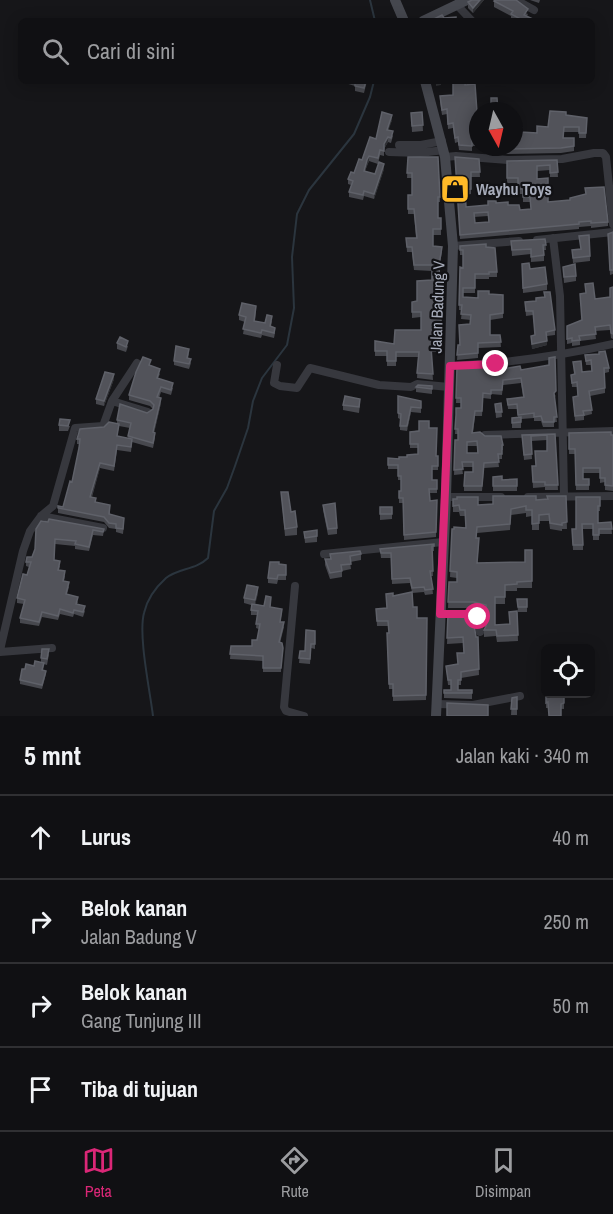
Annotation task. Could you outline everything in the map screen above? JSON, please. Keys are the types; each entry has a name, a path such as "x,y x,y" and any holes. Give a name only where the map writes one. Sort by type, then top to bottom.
{"main road":[{"path":"395,0 403,18"},
{"path":"430,18 462,5"},
{"name":"Jalan Badung V","path":"426,84 444,149 453,246 446,497 436,716"}],"street":[{"path":"516,0 534,10"},
{"path":"462,5 470,18"},
{"path":"399,145 421,145 444,149 456,156 508,160 562,159 603,153 606,158 613,224"},
{"path":"388,152 420,153 444,149"},
{"path":"453,246 613,232"},
{"path":"553,238 560,296 564,496"},
{"path":"450,366 496,364 562,356 613,344"},
{"path":"52,648 0,651 23,551 30,531 41,516 53,506 75,428 103,426 112,401 137,363"},
{"path":"277,365 274,384 280,386 297,388 310,368 379,385 411,387 417,384 449,387"},
{"path":"112,401 148,412"},
{"path":"485,435 613,431"},
{"path":"517,497 613,496"},
{"path":"446,497 505,497"},
{"path":"41,516 103,528"},
{"path":"324,554 443,542"},
{"path":"295,586 284,707 286,711 304,716"},
{"path":"440,614 474,614 478,617 480,632"},
{"path":"437,704 472,705 520,696"}],"building":[{"path":"480,0 473,8 468,2"},
{"path":"516,0 528,9 524,15 531,18 518,18 511,14 513,11 494,1"},
{"path":"355,84 365,84 364,88 355,86"},
{"path":"453,84 475,84 476,102 469,102 469,146 459,145 458,137 455,138 453,123 448,124 447,109 442,110 440,96 453,95"},
{"path":"491,98 497,98 497,102 491,102"},
{"path":"550,111 566,112 566,115 587,118 586,133 579,133 579,127 564,127 563,138 574,138 574,146 523,149 523,132 537,133 537,126 548,127"},
{"path":"382,112 392,115 387,130 393,131 391,138 388,137 384,144 384,151 380,150 378,158 369,156 367,160 364,171 375,174 379,162 384,164 374,194 364,191 363,195 349,192 353,181 348,179 351,172 354,173 359,159 362,160 370,137 376,139"},
{"path":"422,112 423,125 412,126 411,113"},
{"path":"408,157 438,157 440,197 438,197 438,218 441,218 441,229 433,229 433,246 442,247 439,265 442,347 431,347 433,374 417,373 419,352 396,352 396,361 387,361 387,351 375,351 375,341 394,344 395,330 421,330 421,312 412,312 412,302 417,301 417,281 432,280 432,265 414,265 412,247 407,247 406,238 417,238 414,209 408,209 408,195 412,195 412,173 407,173"},
{"path":"455,157 479,159 480,172 471,172 471,189 465,190 466,207 488,205 488,201 496,201 496,203 508,202 508,205 519,205 520,210 531,209 530,197 523,197 523,189 518,189 518,178 507,178 507,161 557,160 558,172 550,173 550,165 537,166 537,179 548,178 548,202 570,200 570,198 586,194 585,188 604,187 608,222 579,222 579,224 460,235","holes":["488,212 489,222 475,223 474,213"]},
{"path":"613,232 613,270 610,270 608,234"},
{"path":"589,235 590,256 573,258 572,250 581,249 579,236"},
{"path":"545,239 544,255 531,257 531,249 512,250 511,241"},
{"path":"486,244 486,247 495,248 497,272 475,274 475,288 463,288 463,297 478,298 478,291 503,295 503,313 490,315 490,335 500,335 501,342 478,343 478,353 457,355 458,345 460,345 459,325 470,324 471,315 461,314 462,305 459,305 460,267 463,268 463,250 460,250 460,246"},
{"path":"529,263 530,269 545,267 547,284 523,288 522,264"},
{"path":"575,264 576,276 564,277 563,267"},
{"path":"593,283 595,299 610,297 610,288 613,287 613,334 610,325 595,327 596,334 579,336 580,340 567,339 567,326 582,320 580,294 586,293 585,284"},
{"path":"544,292 550,292 555,330 546,332 547,341 532,344 531,336 535,335 533,311 526,311 525,302 545,297"},
{"path":"242,303 256,306 254,321 265,323 267,315 272,316 270,326 275,328 274,333 243,329 246,317 239,315"},
{"path":"120,337 128,341 126,347 117,343"},
{"path":"176,346 189,349 187,358 191,359 189,364 174,361"},
{"path":"605,351 609,368 604,368 605,388 589,391 592,410 583,411 584,415 575,416 573,397 578,396 577,382 572,383 571,375 575,374 573,362 581,361 582,372 592,371 591,360 586,361 585,355"},
{"path":"143,357 151,360 149,365 160,369 157,378 173,383 171,390 161,387 157,397 161,398 153,432 155,433 153,443 128,436 131,423 117,420 120,404 147,413 153,409 154,405 150,401 129,395"},
{"path":"555,357 556,391 554,393 557,417 554,417 554,422 543,422 541,416 534,417 534,413 518,415 517,404 508,405 507,399 524,397 521,378 503,380 502,390 491,390 491,394 483,393 482,411 475,411 472,433 480,432 485,436 501,436 502,454 498,454 499,462 484,463 482,486 464,486 465,472 473,472 473,462 462,462 463,469 454,470 455,440 458,440 458,429 455,429 456,408 461,408 461,398 456,398 457,367 503,369 520,366 521,370 549,365 549,358","holes":["477,441 478,453 467,453 467,442"]},
{"path":"105,372 114,374 104,401 96,399"},
{"path":"418,385 432,386 432,389 416,387"},
{"path":"345,396 360,399 359,407 343,405"},
{"path":"398,396 421,401 421,408 411,407 407,426 400,426"},
{"path":"501,403 502,412 496,412 495,404"},
{"path":"521,417 521,422 512,423 512,418"},
{"path":"60,419 70,420 68,426 59,425"},
{"path":"419,421 429,421 429,428 437,428 438,466 432,466 432,480 437,480 437,489 429,489 430,501 437,500 436,532 404,535 403,498 399,498 401,476 398,476 398,465 388,465 388,458 399,459 399,457 418,454 418,444 410,444 410,432 419,431"},
{"path":"109,422 119,424 117,436 132,439 131,447 117,445 114,466 100,463 90,497 96,498 95,502 110,505 109,514 124,518 123,529 116,528 116,524 109,523 104,517 58,508 58,506 63,507 70,481 72,482 79,448 80,439 77,439 80,429 104,427"},
{"path":"611,432 613,435 613,486 605,485 605,478 600,478 600,468 583,468 583,479 589,479 589,485 576,485 575,449 569,449 569,433"},
{"path":"555,434 558,485 533,482 532,466 536,466 535,451 547,451 547,435 531,436 532,454 524,455 522,435"},
{"path":"502,476 502,480 517,479 517,486 493,486 493,477"},
{"path":"281,492 288,492 291,512 295,511 297,527 285,529"},
{"path":"493,496 536,496 536,500 548,499 547,496 566,496 567,522 562,525 550,523 549,514 539,515 539,523 532,524 532,510 526,510 526,506 511,509 510,524 477,527 476,538 479,538 477,563 525,562 525,550 532,550 532,581 505,585 505,597 495,597 495,625 510,624 509,612 517,611 518,635 497,636 496,630 484,630 486,605 474,602 448,602 449,582 457,582 457,572 450,571 452,529 454,527 466,528 465,510 460,510 459,505 453,506 453,499 478,497 478,505 493,504"},
{"path":"576,497 600,497 598,523 611,522 612,529 599,529 599,535 593,535 593,524 582,524 583,545 573,545 572,529 576,529"},
{"path":"335,503 337,528 328,529 323,505"},
{"path":"380,507 392,507 392,514 380,514"},
{"path":"49,519 104,529 103,532 93,530 89,547 75,544 76,541 55,539 54,560 60,561 58,570 65,571 63,581 69,582 66,594 78,597 76,604 85,606 83,612 74,610 73,613 60,609 58,616 42,612 39,622 20,618 25,600 17,598 23,574 27,575 31,562 26,562 27,557 32,557 35,549 36,529 41,521 48,522"},
{"path":"317,530 317,536 305,538 304,532"},
{"path":"434,544 432,546 433,571 430,571 433,589 412,588 410,578 392,579 391,553 381,553 380,549"},
{"path":"360,551 361,554 350,556 351,564 341,565 342,571 330,573 325,559 331,559 330,554"},
{"path":"270,562 286,565 286,575 278,575 277,579 268,578"},
{"path":"247,585 258,587 255,600 244,598"},
{"path":"412,592 413,607 417,607 417,618 427,618 426,695 393,696 393,684 389,684 388,621 377,621 376,609 387,608 386,594 393,593 393,596"},
{"path":"266,596 271,597 270,607 282,609 280,622 284,622 279,642 282,643 283,648 281,668 263,668 263,656 230,654 231,646 252,646 252,640 257,640 260,624 256,624 258,611 251,610 252,604 264,606"},
{"path":"517,599 527,599 527,607 518,607"},
{"path":"448,614 469,614 469,618 473,618 476,637 478,637 479,669 461,672 461,680 458,680 458,690 472,690 472,693 444,693 444,690 451,690 451,680 448,680 446,666 458,664 457,653 464,653 463,637 447,638"},
{"path":"306,630 315,631 315,644 311,644 310,659 299,658 300,651 305,651"},
{"path":"42,649 49,649 47,659 41,658"},
{"path":"35,661 44,663 42,670 46,671 42,685 20,680 22,669 25,669 26,664 34,666"},
{"path":"517,697 517,709 511,709 512,698"},
{"path":"546,698 564,698 564,703 561,704 561,716 549,716 548,702 546,703"},
{"path":"447,703 488,705 488,716 447,716"}],"waterway":[{"path":"370,0 374,18"},
{"path":"153,716 143,649 145,608 152,594 166,578 198,565 208,558 214,511 227,488 235,466 248,428 253,401 262,378 287,345 294,308 292,257 297,214 309,190 354,134 373,84"}],"place":[{"name":"Wayhu Toys","path":"455,189"}],"route":[{"path":"478,617 474,614 440,614 450,366 496,364"}]}
